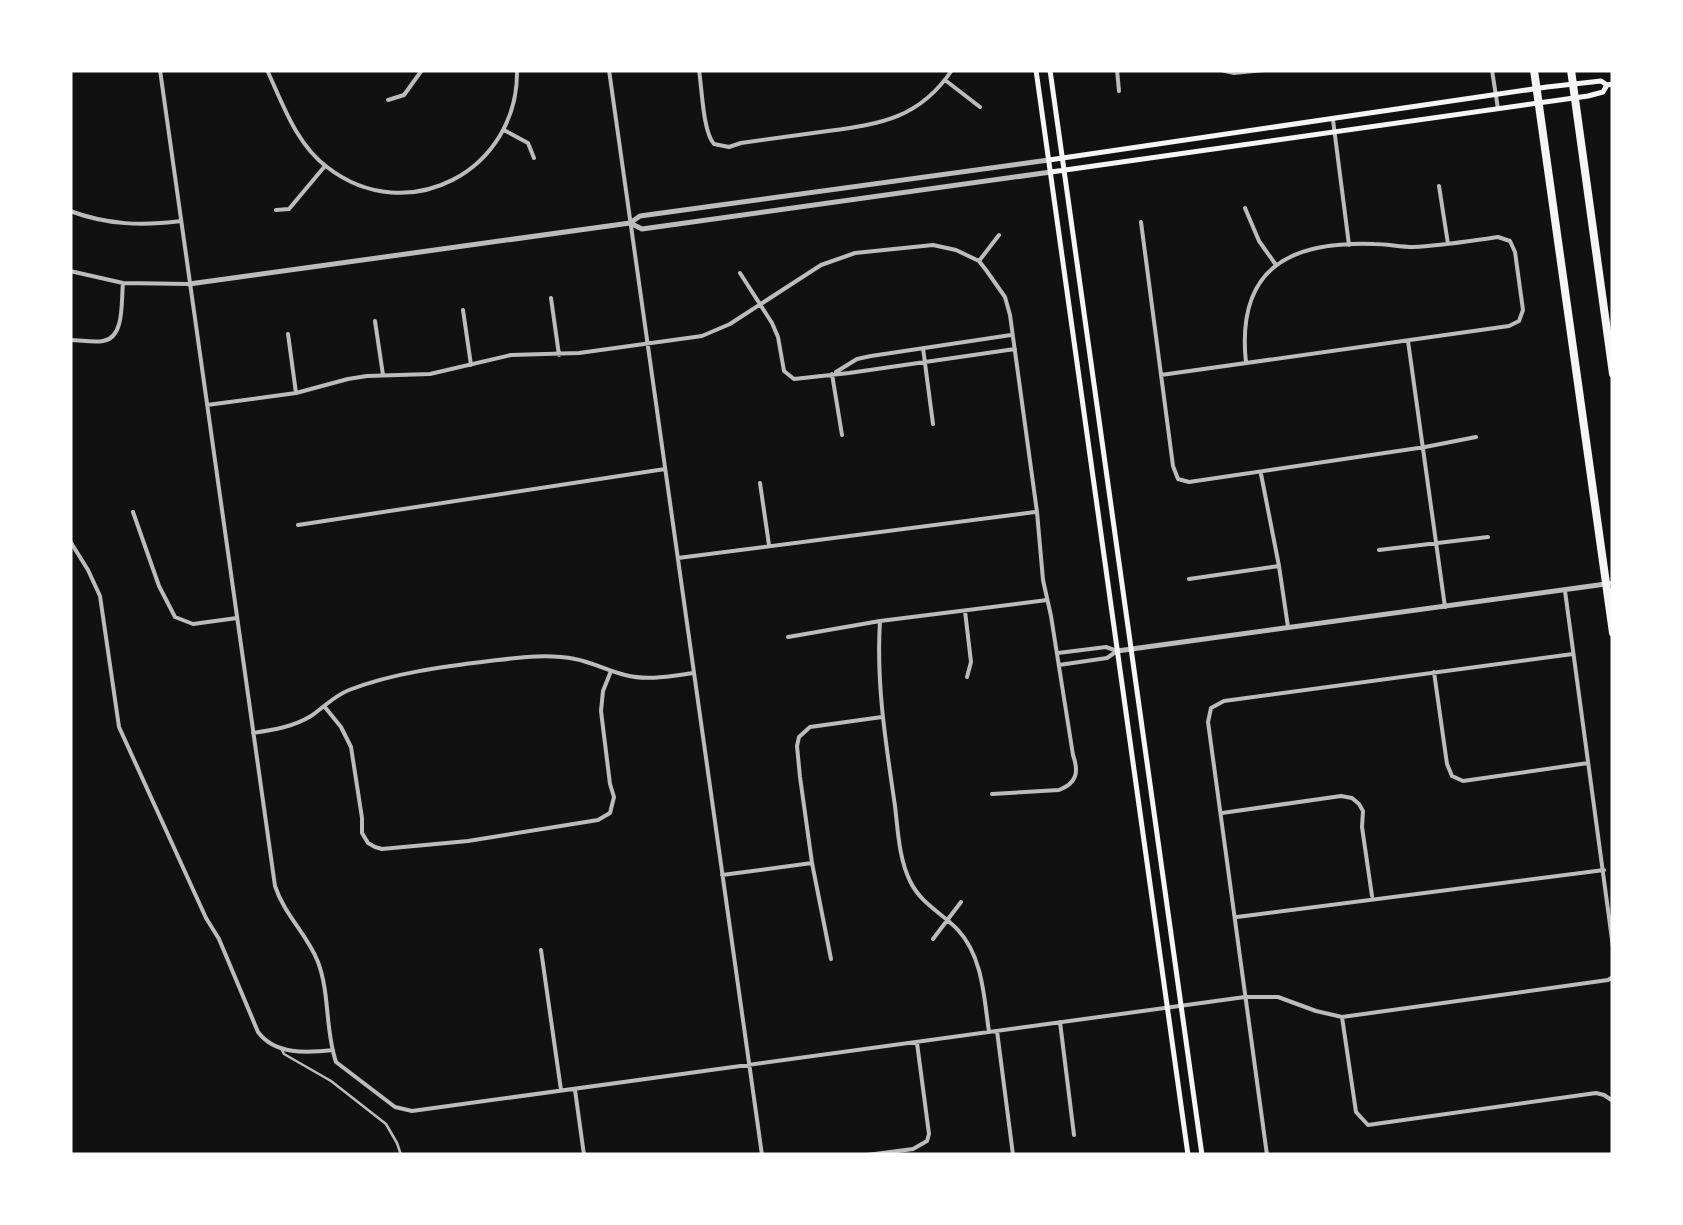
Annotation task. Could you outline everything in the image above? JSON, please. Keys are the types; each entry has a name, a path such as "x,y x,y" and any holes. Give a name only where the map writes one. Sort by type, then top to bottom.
{"highway":[{"path":"1571,70 1613,374"},
{"path":"1534,71 1613,633"}],"main road":[{"path":"1036,70 1188,1155"},
{"path":"1050,70 1202,1155"},
{"path":"1049,160 1601,81 1610,85 1603,92 1588,96 1051,172"}],"street":[{"path":"160,70 275,886 285,912 320,966 333,1050 340,1066 395,1107 406,1111 1246,997 1278,997 1342,1017 1613,977"},
{"path":"267,70 295,130 325,166 372,190 399,193 446,184 470,170 490,151 513,108 518,70"},
{"path":"388,100 404,95 422,70"},
{"path":"610,70 762,1155"},
{"path":"699,70 708,137 720,147 884,122 920,105 952,70"},
{"path":"1117,70 1119,91"},
{"path":"1220,70 1264,70"},
{"path":"1492,70 1498,109"},
{"path":"945,80 980,107"},
{"path":"1333,120 1350,244"},
{"path":"504,130 528,143 534,158"},
{"path":"70,272 123,283 189,284 1049,160"},
{"path":"276,210 289,209 325,166"},
{"path":"630,222 642,229 1051,172"},
{"path":"1439,186 1448,244"},
{"path":"1245,208 1259,241 1276,265"},
{"path":"70,210 126,224 181,221"},
{"path":"1140,222 1172,466 1178,479 1189,482 1260,472 1476,437"},
{"path":"979,261 999,235"},
{"path":"1161,375 1509,326 1519,321 1523,310 1516,252 1510,241 1498,237 1409,247 1350,244 1304,250 1276,265 1259,284 1244,328 1246,363"},
{"path":"207,406 296,393 348,378 430,374 511,355 559,354 702,336 821,266 854,253 932,245 956,250 979,261 1005,297 1013,335 1043,580 1078,768 1076,779 1060,790 992,794"},
{"path":"740,273 778,336 788,376 800,379 1015,349"},
{"path":"70,340 100,342 116,334 123,283"},
{"path":"552,298 559,354"},
{"path":"464,310 471,364"},
{"path":"376,322 383,376"},
{"path":"288,334 296,393"},
{"path":"832,374 858,359 1013,335"},
{"path":"1408,341 1445,607"},
{"path":"923,348 933,424"},
{"path":"832,374 842,435"},
{"path":"298,525 665,468"},
{"path":"1260,472 1288,627"},
{"path":"760,483 769,545"},
{"path":"132,512 159,586 175,617 193,624 237,618"},
{"path":"678,558 1037,512"},
{"path":"1379,550 1488,537"},
{"path":"70,541 100,596 123,737 258,1032 264,1040 282,1049 333,1050"},
{"path":"1189,579 1279,566"},
{"path":"1057,653 1106,647 1117,652 1131,651 1613,583"},
{"path":"1564,590 1613,947"},
{"path":"788,637 1047,600"},
{"path":"965,611 971,662 966,677"},
{"path":"880,621 878,671 882,717 905,871 921,899 964,938 976,960 989,1032"},
{"path":"1059,665 1108,658 1117,652"},
{"path":"1267,1155 1208,714 1216,703 1573,654"},
{"path":"253,733 294,724 344,692 430,670 500,660 566,657 648,678 694,673"},
{"path":"324,706 351,746 362,833 368,844 382,849 468,841 598,820 610,813 614,798 601,711 611,671"},
{"path":"1434,672 1452,776 1463,781 1588,763"},
{"path":"831,959 812,863 797,746 799,737 810,728 882,717"},
{"path":"1222,812 1340,796 1352,798 1363,812 1372,898"},
{"path":"722,875 812,863"},
{"path":"1236,918 1604,870"},
{"path":"933,939 961,902"},
{"path":"541,950 561,1090"},
{"path":"1342,1017 1356,1112 1368,1124 1596,1093 1613,1102"},
{"path":"1060,1022 1074,1135"},
{"path":"996,1031 1013,1155"},
{"path":"867,1155 913,1149 927,1141 918,1043"},
{"path":"575,1089 584,1155"}],"lane":[{"path":"282,1049 284,1054 331,1080 386,1124 401,1155"}]}
